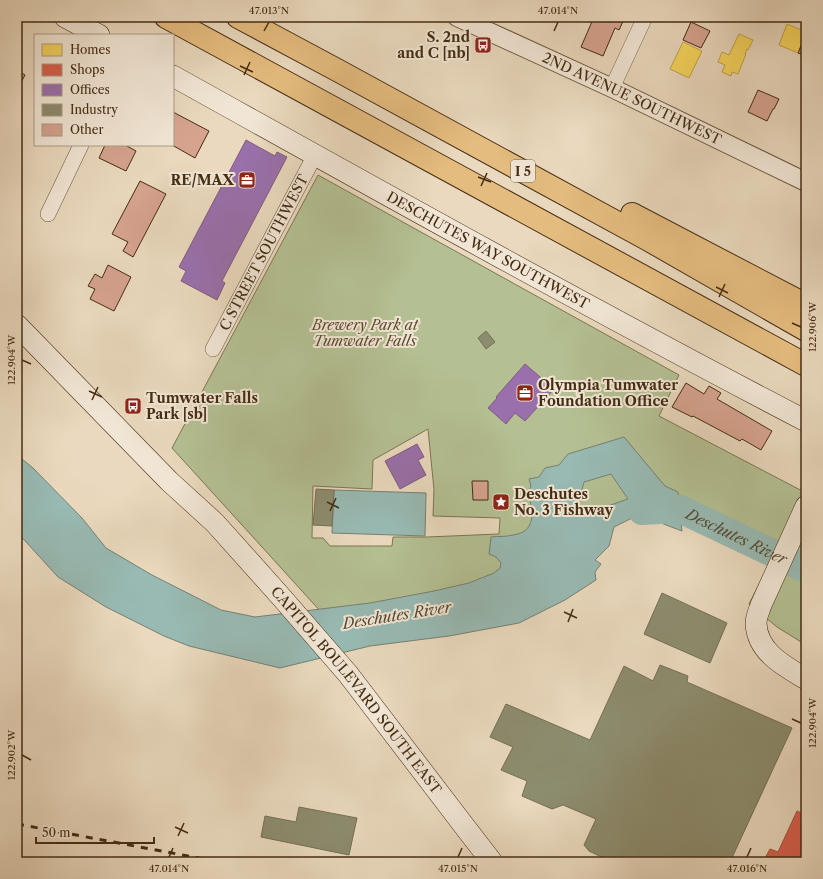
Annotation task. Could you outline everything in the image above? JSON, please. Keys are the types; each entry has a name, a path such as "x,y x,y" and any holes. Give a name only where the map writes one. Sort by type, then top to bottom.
{"highway":[{"name":"I 5","path":"166,17 806,365"},
{"name":"I 5","path":"238,17 294,48 344,73 647,239 806,330"},
{"path":"294,48 349,66 806,305"}],"main road":[{"path":"66,17 97,34"},
{"name":"DESCHUTES WAY SOUTHWEST","path":"174,77 463,238 658,343 806,420"},
{"name":"CAPITOL BOULEVARD SOUTH EAST","path":"17,325 169,481 215,523 348,674 492,862"},
{"path":"806,506 761,605 756,623 760,638 766,650 779,663 806,679"}],"street":[{"name":"2ND AVENUE SOUTHWEST","path":"456,17 612,88 806,182"},
{"path":"612,88 645,17"},
{"path":"48,214 81,146"},
{"name":"C STREET SOUTHWEST","path":"213,349 315,155"}],"green space":[{"name":"Brewery Park at Tumwater Falls","path":"318,175 679,375 659,416 806,493 806,645 777,627 749,604 774,555 736,535 680,509 637,511 520,584 332,624 172,448","holes":["428,429 434,490 433,516 500,518 499,534 393,537 392,546 330,546 323,538 312,538 313,486 372,489 373,460"]}],"water":[{"path":"624,437 665,486 678,492 682,531 640,514 614,527 609,546 595,560 601,564 595,572 596,580 565,600 519,623 449,636 370,646 280,668 189,646 164,636 106,607 58,577 17,532 17,455 33,468 82,518 106,548 152,575 221,610 255,617 370,603 469,583 494,573 500,568 501,563 496,557 489,554 491,537 510,536 526,530 532,514 528,495 531,486 529,479 539,477 545,468 559,465 568,454","holes":["611,474 628,499 582,515 582,511 577,509 584,482"]},
{"path":"334,490 426,493 425,536 332,533"}],"building: Homes":[{"path":"750,17 763,17 760,22"},
{"path":"787,24 806,32 798,53 779,45"},
{"path":"739,34 753,40 748,50 747,49 738,74 732,72 731,76 722,72 725,65 718,62 722,52 729,55"},
{"path":"683,42 702,51 689,78 670,69"}],"building: Shops":[{"path":"806,794 806,807 801,805"},
{"path":"797,811 806,815 806,862 763,862 770,849 778,852"}],"building: Offices":[{"path":"246,140 275,156 277,152 287,157 222,281 225,283 217,300 181,281 186,271 179,267"},
{"name":"Olympia Tumwater Foundation Office","path":"525,364 554,389 525,421 515,413 506,424 488,408"},
{"path":"417,444 424,457 418,460 426,475 400,489 385,461"}],"building: Industry":[{"path":"486,331 495,342 486,349 478,338"},
{"path":"316,489 334,490 332,526 313,525"},
{"path":"662,593 727,623 710,663 644,634"},
{"path":"660,665 688,676 687,682 792,728 730,862 612,862 589,851 584,845 596,819 563,805 552,809 522,796 527,781 501,770 513,747 490,737 506,704 590,740 624,666 653,681"},
{"path":"299,807 357,818 349,855 261,837 265,816 296,822"}],"building: Other":[{"path":"594,17 625,17 619,30 615,28 603,56 581,47"},
{"path":"691,22 710,31 701,48 683,40"},
{"path":"806,34 806,56 798,53"},
{"path":"17,70 25,75 17,90"},
{"path":"758,90 779,99 767,121 748,112"},
{"path":"174,113 209,131 195,158 174,146"},
{"path":"105,146 127,146 136,151 126,171 99,158"},
{"path":"140,181 166,194 133,257 123,251 128,242 112,234"},
{"path":"108,265 131,277 114,311 90,299 95,289 88,286 95,274 102,278"},
{"path":"686,383 704,394 709,386 721,393 717,399 772,431 761,450 742,439 740,441 693,416 692,417 672,407"},
{"path":"472,481 488,481 488,500 473,500"}],"waterway":[{"name":"Deschutes River","path":"642,511 680,509 806,569"}],"railway":[{"path":"17,824 220,862"}],"place":[{"name":"S. 2nd and C [nb]","path":"483,45"},
{"name":"RE/MAX","path":"247,180"},
{"name":"Olympia Tumwater Foundation Office","path":"525,393"},
{"name":"Tumwater Falls Park [sb]","path":"133,406"},
{"name":"Deschutes No. 3 Fishway","path":"501,502"}]}
